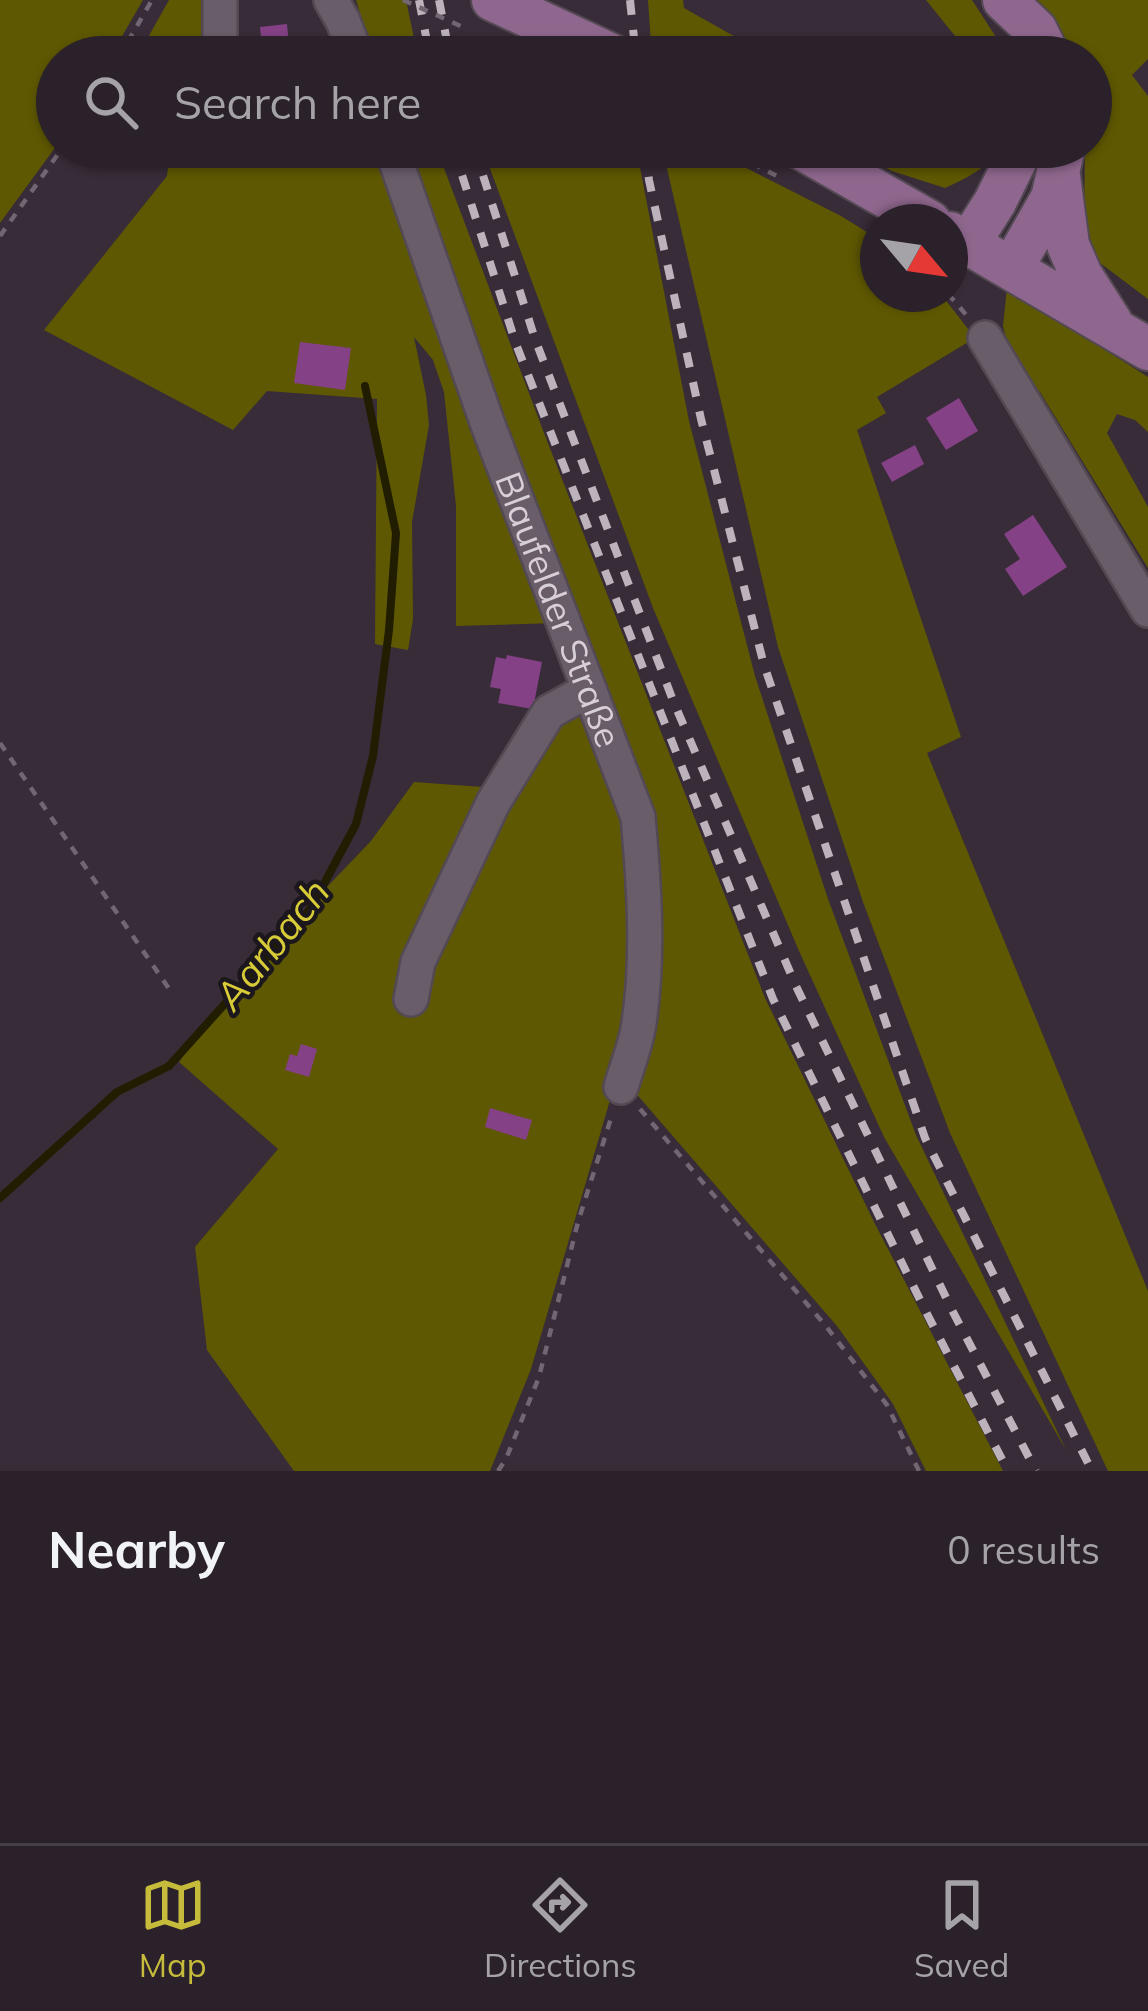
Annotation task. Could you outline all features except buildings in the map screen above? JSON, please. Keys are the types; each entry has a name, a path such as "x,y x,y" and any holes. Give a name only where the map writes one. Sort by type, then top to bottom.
{"main road":[{"path":"1006,1 1018,36"},
{"path":"1006,1 1039,36"},
{"path":"479,14 549,36"},
{"path":"836,168 899,204"},
{"path":"968,229 995,202 1012,168"},
{"path":"1012,268 1052,198 1060,168"},
{"path":"1062,168 1068,244 1081,275 1132,339"},
{"path":"968,243 1132,339"}],"lane":[{"path":"220,0 220,36"},
{"path":"331,0 349,36"},
{"name":"Blaufelder Straße","path":"398,168 488,425 638,817 644,875 639,1025 621,1087"},
{"path":"985,338 1148,610"},
{"path":"411,999 418,962 493,803 549,712 589,690"}],"path":[{"path":"131,36 152,0"},
{"path":"403,0 479,14"},
{"path":"0,236 48,168"},
{"path":"0,743 172,993"},
{"path":"498,1471 539,1377 578,1222 621,1087"},
{"path":"621,1087 825,1325 887,1405 919,1471"}],"shaded area":[{"path":"0,0 143,0 122,36 36,36 36,168 40,168 0,223"},
{"path":"169,0 204,0 205,36 149,36"},
{"path":"356,0 406,0 414,36 367,36"},
{"path":"648,0 683,0 684,8 734,36 650,36"},
{"path":"926,0 972,0 995,36 955,36"},
{"path":"1029,0 1148,0 1148,59 1132,75 1148,96 1148,299 1100,263 1084,224 1085,168 1112,168 1112,36 1050,36"},
{"path":"168,168 387,168 556,623 456,626 456,506 444,392 433,360 414,337 429,425 412,522 413,619 408,650 375,644 377,399 267,391 233,430 44,330 167,176"},
{"path":"411,168 444,168 765,998 1003,1471 926,1471 893,1404 837,1326 633,1090 626,757"},
{"path":"490,168 640,168 689,421 755,676 828,899 916,1135 1066,1450 884,1137 653,608"},
{"path":"667,168 746,168 841,216 860,228 860,312 955,312 975,338 877,397 886,413 857,430 961,737 927,753 1148,1291 1148,1471 1108,1471 950,1133 863,902 778,647"},
{"path":"886,168 981,168 945,188"},
{"path":"1007,288 1148,377 1148,432 1135,420 1117,414 1107,433 1148,507 1148,568 1040,392 1014,372 1003,326"},
{"path":"580,709 631,830 628,1039 531,1369 490,1471 294,1471 207,1350 195,1247 278,1149 179,1062 212,1013 371,841 414,782 510,789 543,729"}],"waterway":[{"name":"Aarbach","path":"0,1198 117,1092 169,1066 311,908 356,824 373,756 396,533 365,386"}],"railway":[{"path":"419,0 426,36"},
{"path":"439,0 446,36"},
{"path":"630,0 634,36"},
{"path":"460,168 516,344 773,999 1008,1471"},
{"path":"481,168 535,339 674,703 796,986 952,1310 1036,1471"},
{"path":"648,168 701,419 764,665 925,1138 1092,1471"}]}
